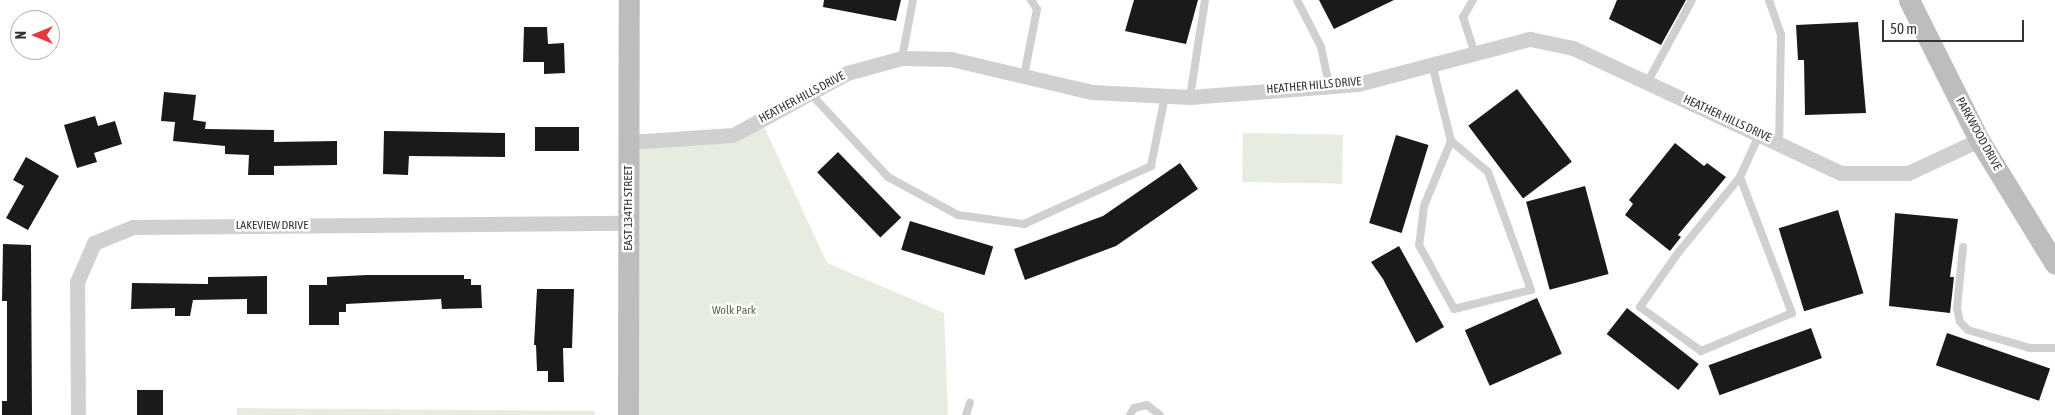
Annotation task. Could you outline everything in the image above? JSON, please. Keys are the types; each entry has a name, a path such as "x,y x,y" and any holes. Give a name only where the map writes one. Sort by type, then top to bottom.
{"street":[{"name":"EAST 134TH STREET","path":"628,415 629,0"},
{"name":"PARKWOOD DRIVE","path":"1909,0 1979,140 2055,264"},
{"name":"HEATHER HILLS DRIVE","path":"629,142 733,135 847,73 902,58 951,59 1092,92 1190,97 1358,84 1530,39 1573,48 1841,173 1908,173 1979,140"},
{"name":"LAKEVIEW DRIVE","path":"78,415 77,282 94,243 133,226 629,223"}],"lane":[{"path":"902,58 913,0"},
{"path":"1024,76 1037,9 1032,0"},
{"path":"1190,97 1205,0"},
{"path":"1297,0 1321,47 1329,86"},
{"path":"1473,0 1463,17 1475,53"},
{"path":"1648,82 1692,0"},
{"path":"1769,0 1781,34 1779,144"},
{"path":"1432,64 1451,141 1488,172 1531,290 1454,309 1419,245 1424,206 1451,141"},
{"path":"810,93 888,177 958,215 1024,224 1151,166 1165,96"},
{"path":"1740,177 1792,313 1701,351 1640,307 1678,253 1740,177 1760,135"},
{"path":"1964,247 1958,308 1960,322 1968,330 2030,348 2055,348"},
{"path":"966,415 970,404"},
{"path":"1130,415 1134,408 1147,405 1160,415"}],"green space":[{"name":"Wolk Park","path":"761,120 827,263 944,313 948,415 628,415 629,142 733,135"},
{"path":"1243,133 1343,135 1342,184 1242,182"},
{"path":"237,408 595,411 595,415 237,415"}],"building":[{"path":"824,0 901,0 896,21 823,7"},
{"path":"1134,0 1198,0 1186,44 1125,31"},
{"path":"1319,0 1394,0 1334,29"},
{"path":"1617,0 1686,0 1661,45 1609,19"},
{"path":"1858,22 1866,113 1805,115 1804,60 1798,60 1796,25"},
{"path":"524,27 547,27 548,44 564,43 565,73 544,74 544,62 523,62"},
{"path":"1517,89 1572,162 1523,198 1468,126"},
{"path":"164,92 196,95 193,120 206,122 205,129 274,130 274,142 337,141 337,165 274,166 274,175 248,175 249,155 225,154 225,146 173,141 175,122 161,121"},
{"path":"95,116 98,126 115,121 122,144 94,153 97,162 77,168 64,125"},
{"path":"535,127 579,127 579,151 535,151"},
{"path":"384,131 505,133 505,157 409,156 408,175 383,174"},
{"path":"1396,135 1429,145 1402,233 1369,223"},
{"path":"1675,143 1704,166 1707,163 1726,177 1678,235 1681,237 1670,251 1625,215 1633,204 1629,200"},
{"path":"838,152 901,217 880,238 817,172"},
{"path":"26,157 59,176 28,230 6,218 24,186 13,180"},
{"path":"1180,163 1198,189 1116,246 1025,280 1014,249 1103,216"},
{"path":"1585,186 1609,274 1550,290 1526,202"},
{"path":"1838,210 1863,293 1804,311 1779,228"},
{"path":"1895,213 1958,219 1950,277 1954,277 1950,313 1889,306"},
{"path":"910,221 993,246 984,275 901,250"},
{"path":"3,244 31,245 32,415 2,415 2,401 7,401 7,301 2,301"},
{"path":"1399,246 1444,327 1416,343 1383,279 1371,262"},
{"path":"464,275 464,279 471,279 471,285 481,285 482,308 442,309 441,299 346,304 346,312 339,312 339,325 309,325 309,285 327,285 327,277"},
{"path":"267,276 267,314 247,314 247,299 193,300 190,316 175,316 175,308 131,309 132,283 208,284 208,277"},
{"path":"537,289 574,289 572,348 563,348 564,382 548,382 548,371 537,371 536,345 534,345"},
{"path":"1537,298 1562,354 1490,386 1465,330"},
{"path":"1627,308 1699,364 1678,390 1607,334"},
{"path":"1811,328 1822,358 1720,395 1709,365"},
{"path":"1947,333 2050,368 2039,401 1936,365"},
{"path":"137,390 163,390 163,415 137,415"}]}
